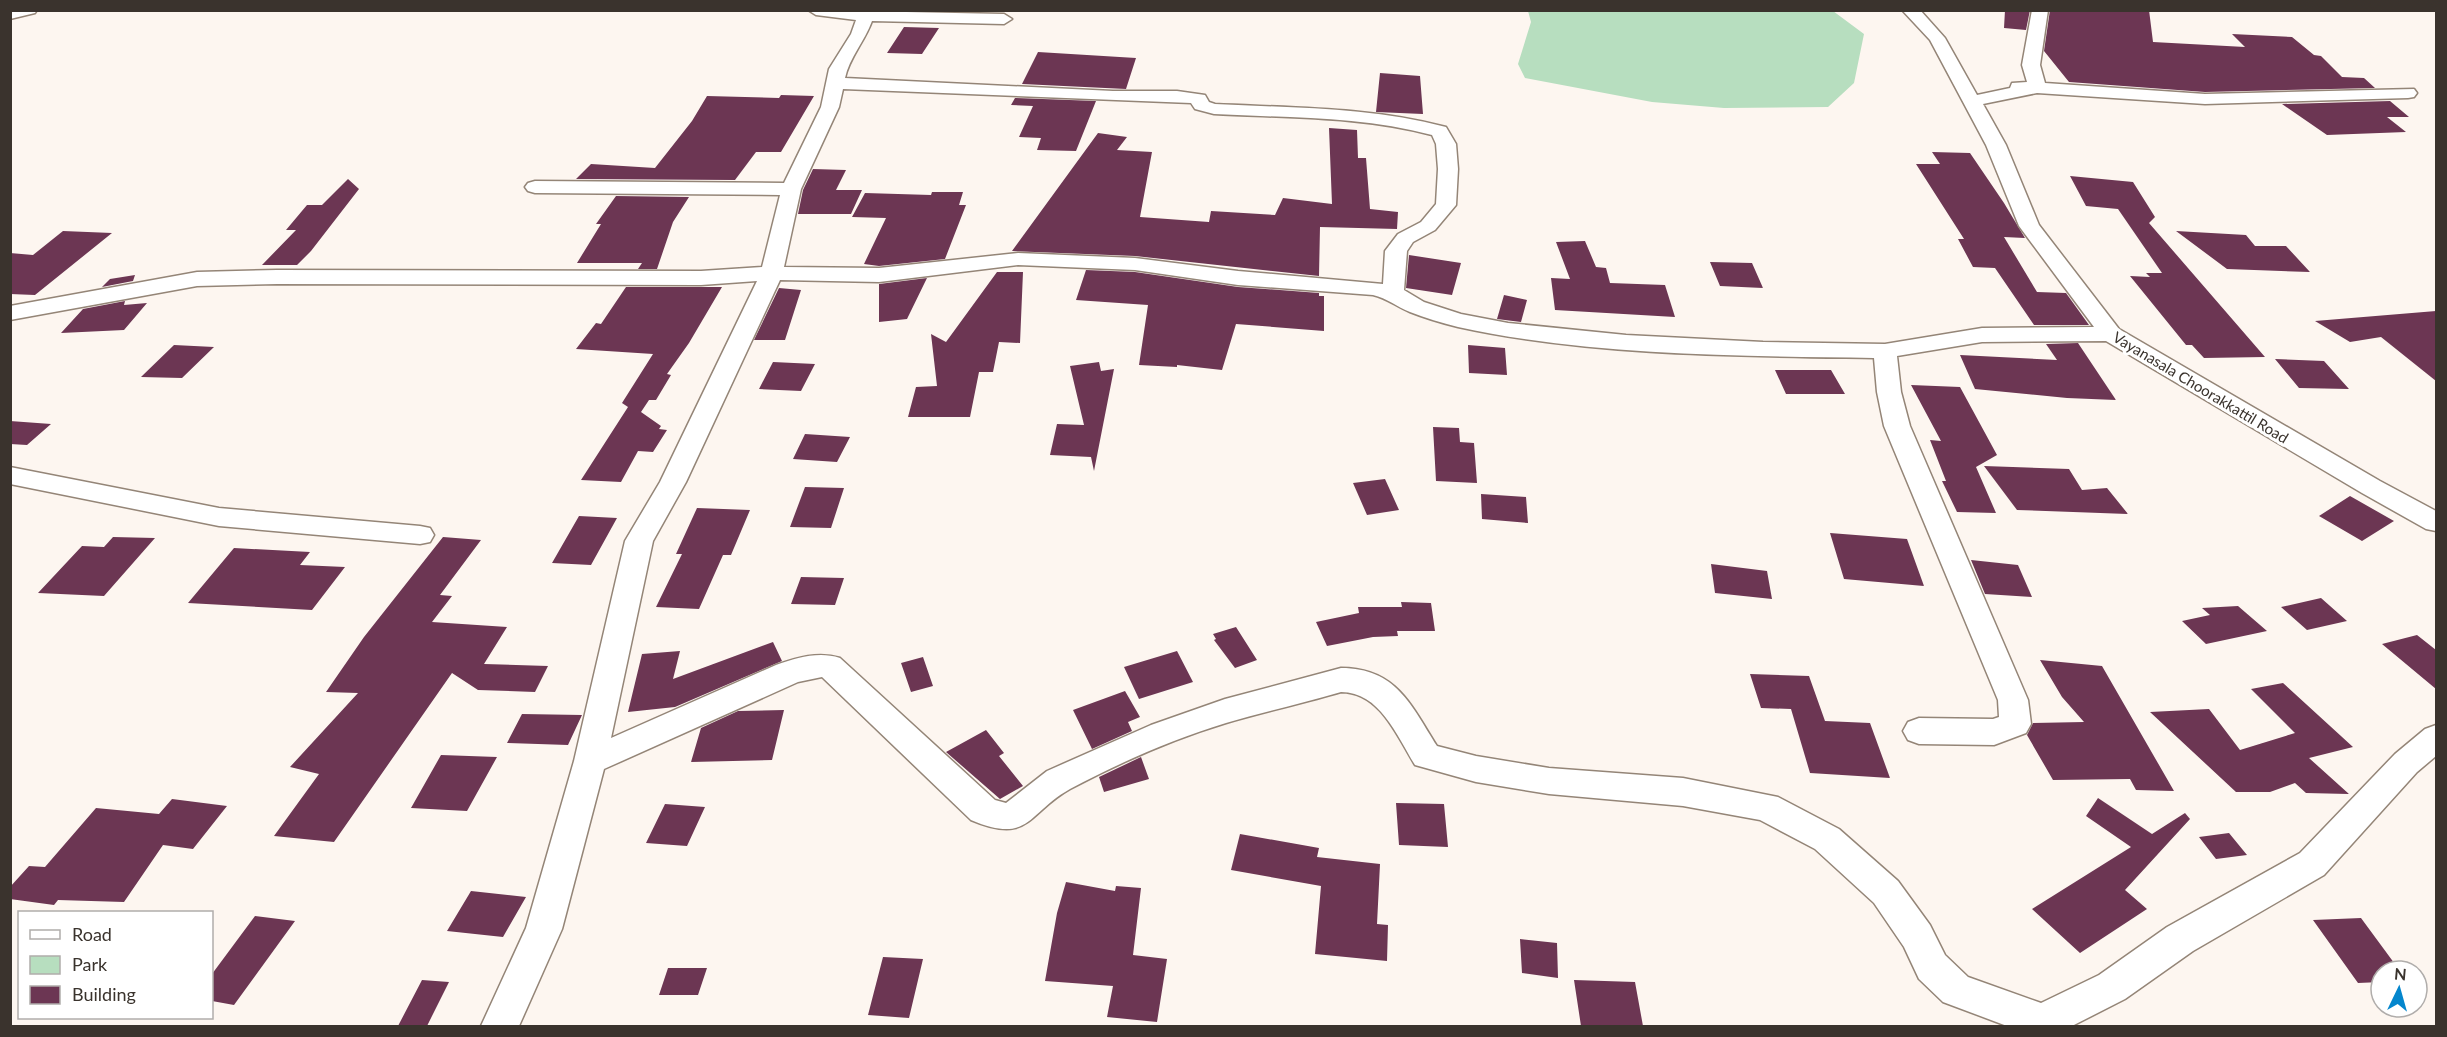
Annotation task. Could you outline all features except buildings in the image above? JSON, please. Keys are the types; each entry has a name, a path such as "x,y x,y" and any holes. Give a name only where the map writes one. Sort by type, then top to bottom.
{"street":[{"path":"10,14 29,10"},
{"path":"816,10 865,16 941,14 1004,18"},
{"name":"Vayanasala Choorakkattil Road","path":"1910,10 1937,38 1996,145 2030,226 2111,334 2371,487 2436,522"},
{"path":"2037,88 2031,65 2040,10"},
{"path":"500,1026 544,929 590,761 639,541 673,482 772,273 791,189 830,107 838,69 859,34 865,16"},
{"path":"835,83 1113,96 1177,96 1199,99 1202,105 1214,109 1349,114 1397,121 1439,131 1446,144 1448,169 1446,205 1428,226 1405,238 1396,251 1393,293"},
{"path":"1967,92 2037,88 2205,99 2408,93"},
{"path":"535,187 791,189"},
{"path":"10,313 197,279 277,277 701,278 772,273 879,275 1018,259 1135,264 1238,278 1374,288 1393,293 1416,307 1447,317 1508,330 1626,342 1763,349 1885,351 1982,335 2111,334"},
{"path":"1885,351 1889,392 1897,426 2013,700 2015,724 1994,732 1919,731"},
{"path":"10,475 219,517 420,536"},
{"path":"590,761 764,685 789,671 815,665 829,666 983,810 995,817 1008,819 1020,813 1048,785 1131,746 1224,711 1341,680 1360,680 1391,700 1426,756 1476,768 1549,781 1683,792 1766,807 1827,839 1886,892 1917,936 1932,967 1956,990 2043,1024 2112,987 2180,939 2312,864 2406,763 2436,738"}],"green space":[{"path":"1528,11 1833,11 1864,34 1854,83 1828,107 1724,108 1652,102 1525,78 1518,64 1531,22"}]}
